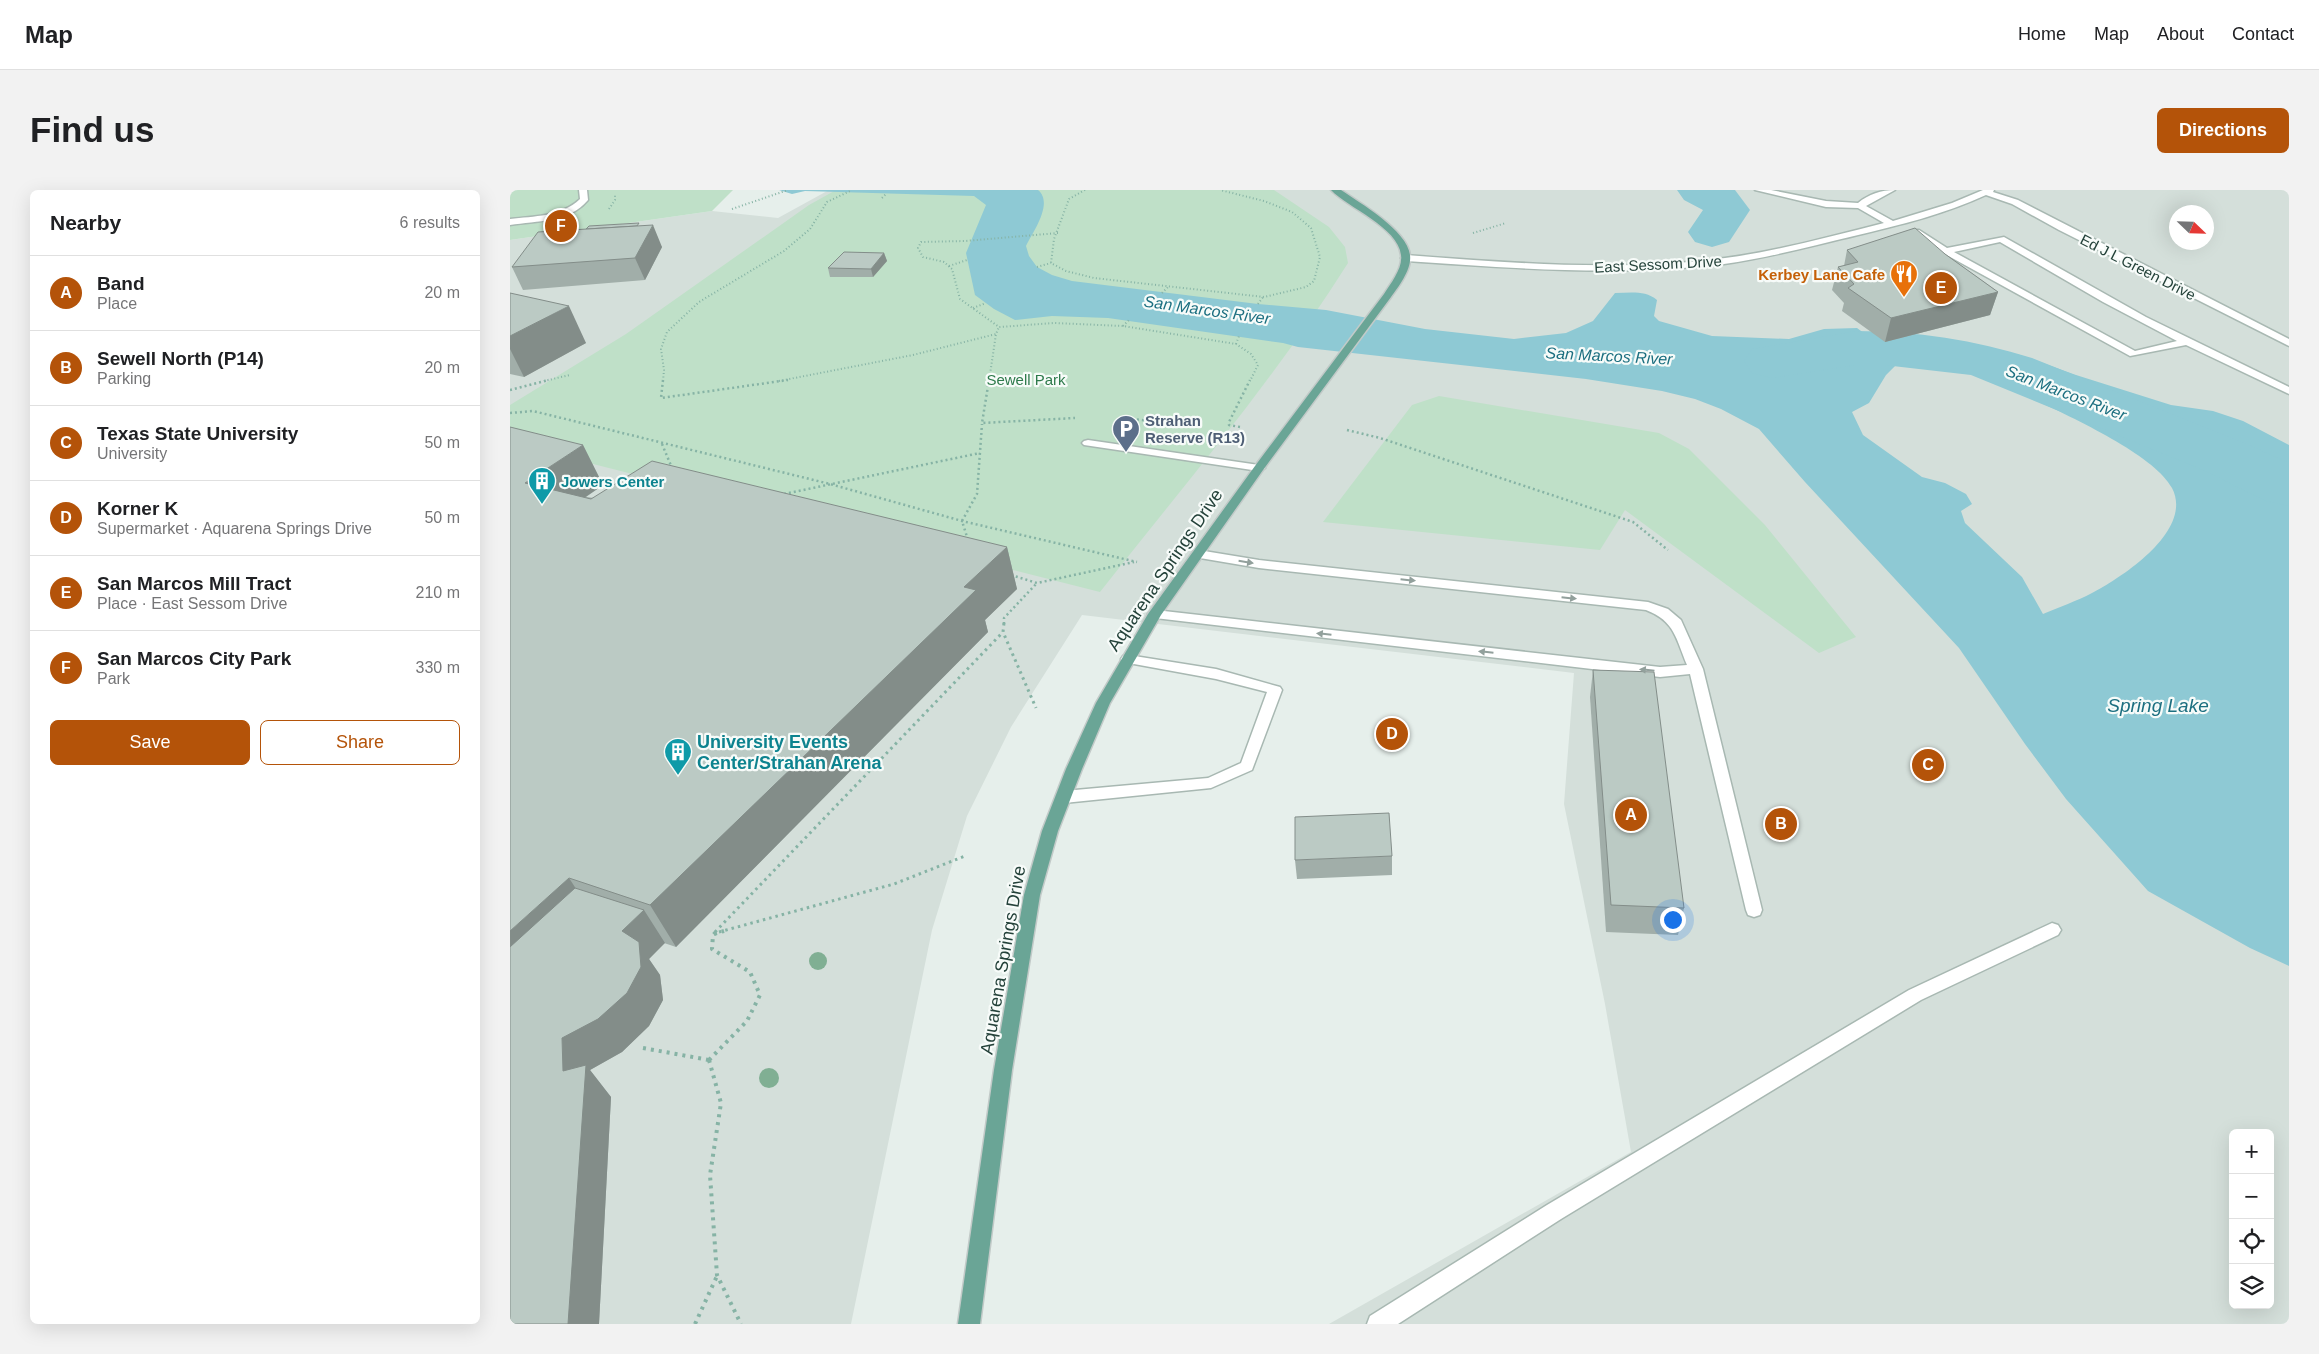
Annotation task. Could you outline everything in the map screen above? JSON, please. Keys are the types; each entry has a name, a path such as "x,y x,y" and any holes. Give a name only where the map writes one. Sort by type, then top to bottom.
{"main road":[{"path":"1335,190 1377,220 1399,239 1405,249 1406,258"},
{"name":"Aquarena Springs Drive","path":"969,1324 1003,1070 1031,905 1050,831 1103,703 1155,614 1259,468 1343,358 1388,295 1399,278 1406,258"}],"street":[{"path":"510,222 572,211 584,200 583,190"},
{"path":"1759,190 1826,204 1860,206 1898,224 2134,354 2187,342"},
{"path":"1860,206 1867,200 1891,190"},
{"name":"East Sessom Drive","path":"1406,258 1562,267 1690,265 1767,253 1898,224 1951,207 1988,191"},
{"name":"Ed J L Green Drive","path":"1988,191 2026,207 2062,228 2289,343"},
{"path":"1946,251 2001,239 2063,276 2187,342 2289,391"},
{"path":"1088,444 1146,450 1259,468"},
{"path":"1198,554 1259,564 1648,606 1663,612 1676,623 1696,670 1754,910"},
{"path":"1155,614 1660,672 1696,670"},
{"path":"1064,797 1211,784 1247,766 1275,690 1216,674 1128,659"},
{"path":"1378,1324 1554,1212 1915,995 2052,930"}],"path":[{"path":"732,208 788,190"},
{"path":"852,190 827,202 810,229 784,251 699,302 668,332 662,349 664,370 661,398 806,377 913,355 996,334"},
{"path":"1051,263 1050,249 1058,233 1069,199 1084,190"},
{"path":"1037,267 1051,263 1066,271 1094,278 1264,297 1306,287 1314,281 1320,257 1311,228 1292,212 1264,201 1220,190"},
{"path":"882,198 886,194"},
{"path":"1466,236 1506,223"},
{"path":"1058,233 965,241 921,242 918,248 923,257 944,262 952,270 960,299 999,327 1054,323 1123,326 1236,344 1251,354 1258,365 1229,422 1229,425 1240,428"},
{"path":"948,266 968,260"},
{"path":"1162,293 1169,287"},
{"path":"1258,304 1264,297"},
{"path":"972,308 986,303"},
{"path":"1123,326 1129,320"},
{"path":"970,545 962,521 977,494 982,423 996,334 999,327"},
{"path":"1236,344 1239,336"},
{"path":"510,390 570,375"},
{"path":"510,413 533,411 830,484 962,521 1137,562 1037,583 1009,574"},
{"path":"982,423 1078,418"},
{"path":"1124,418 1178,426"},
{"path":"1347,430 1380,438 1633,522 1668,550"},
{"path":"661,443 673,469"},
{"path":"783,494 980,453"},
{"path":"1036,708 1003,632 1004,618 1037,583"},
{"path":"709,1060 747,1021 760,995 750,972 712,949 713,935 1003,632"},
{"path":"713,935 894,884 966,856"},
{"path":"643,1048 709,1060"},
{"path":"709,1060 721,1103 710,1175 717,1275 741,1324"},
{"path":"695,1324 717,1275"}],"shaded area":[{"path":"829,190 2289,190 2289,1324 1329,1324 1631,1152 1605,1004 1564,804 1574,673 1082,615 1011,727 967,816 932,930 851,1324 510,1324 510,240 712,211 778,218"}],"green space":[{"path":"510,190 733,190 712,211 510,240"},
{"name":"Sewell Park","path":"836,190 1274,190 1329,227 1345,247 1348,263 1260,390 1100,592 510,443 510,405 626,334 809,205"},
{"path":"1439,396 1659,433 1689,449 1765,525 1856,637 1819,653 1625,510 1600,550 1323,522 1412,405"}],"water":[{"name":"Spring Lake","path":"779,190 1038,190 1044,202 1043,210 1041,218 1026,246 1029,256 1037,267 1052,275 1072,281 1258,304 1326,310 1425,329 1514,339 1566,333 1593,321 1615,293 1642,293 1652,297 1657,300 1654,316 1659,321 1712,336 1789,339 1824,329 1857,328 1884,348 1897,364 1886,375 1869,403 1852,412 1863,435 1922,477 1945,483 1966,494 1972,504 1961,511 1965,523 2022,577 2043,614 2092,593 2137,564 2165,535 2173,520 2176,504 2172,488 2159,472 2138,455 2082,423 1975,371 1987,350 2020,355 2171,405 2213,411 2243,421 2289,445 2289,966 2250,948 2148,891 2066,799 2025,744 1959,648 1805,482 1759,429 1721,409 1695,399 1662,391 1586,379 1298,347 1283,343 1108,318 1052,316 1015,320 994,309 975,295 966,253 986,205 974,196 805,191 792,194"}],"building":[{"path":"639,223 637,226 586,229 589,226"},
{"path":"653,225 635,258 512,267 538,232"},
{"path":"1915,228 1945,254 1998,292 1891,318 1848,288 1854,284 1838,267 1858,262 1847,250"},
{"path":"844,252 884,253 871,269 828,268"},
{"path":"510,293 569,306 510,336"},
{"name":"University Events Center/Strahan Arena","path":"510,427 583,445 525,483 591,499 652,461 1007,547 964,587 976,590 650,905 569,878 510,931"},
{"path":"1593,670 1654,672 1684,908 1611,905"},
{"path":"1389,813 1392,856 1295,860 1295,817"},
{"path":"575,888 644,910 622,931 639,942 641,967 627,993 598,1019 562,1038 563,1071 586,1065 568,1324 510,1324 510,947"}],"waterway":[{"path":"1700,190 1719,200 1727,210 1712,232"},
{"name":"San Marcos River","path":"1772,361 1856,348 1884,348 1981,360 2012,370 2225,457 2289,487"}],"place":[{"name":"San Marcos City Park","path":"561,226"},
{"name":"San Marcos Mill Tract","path":"1941,288"},
{"name":"Kerbey Lane Cafe","path":"1904,298"},
{"name":"Strahan Reserve (R13)","path":"1126,453"},
{"name":"Jowers Center","path":"542,505"},
{"name":"Korner K","path":"1392,734"},
{"name":"Texas State University","path":"1928,765"},
{"name":"University Events Center/Strahan Arena","path":"678,776"},
{"name":"Band","path":"1631,815"},
{"name":"Sewell North (P14)","path":"1781,824"}]}
